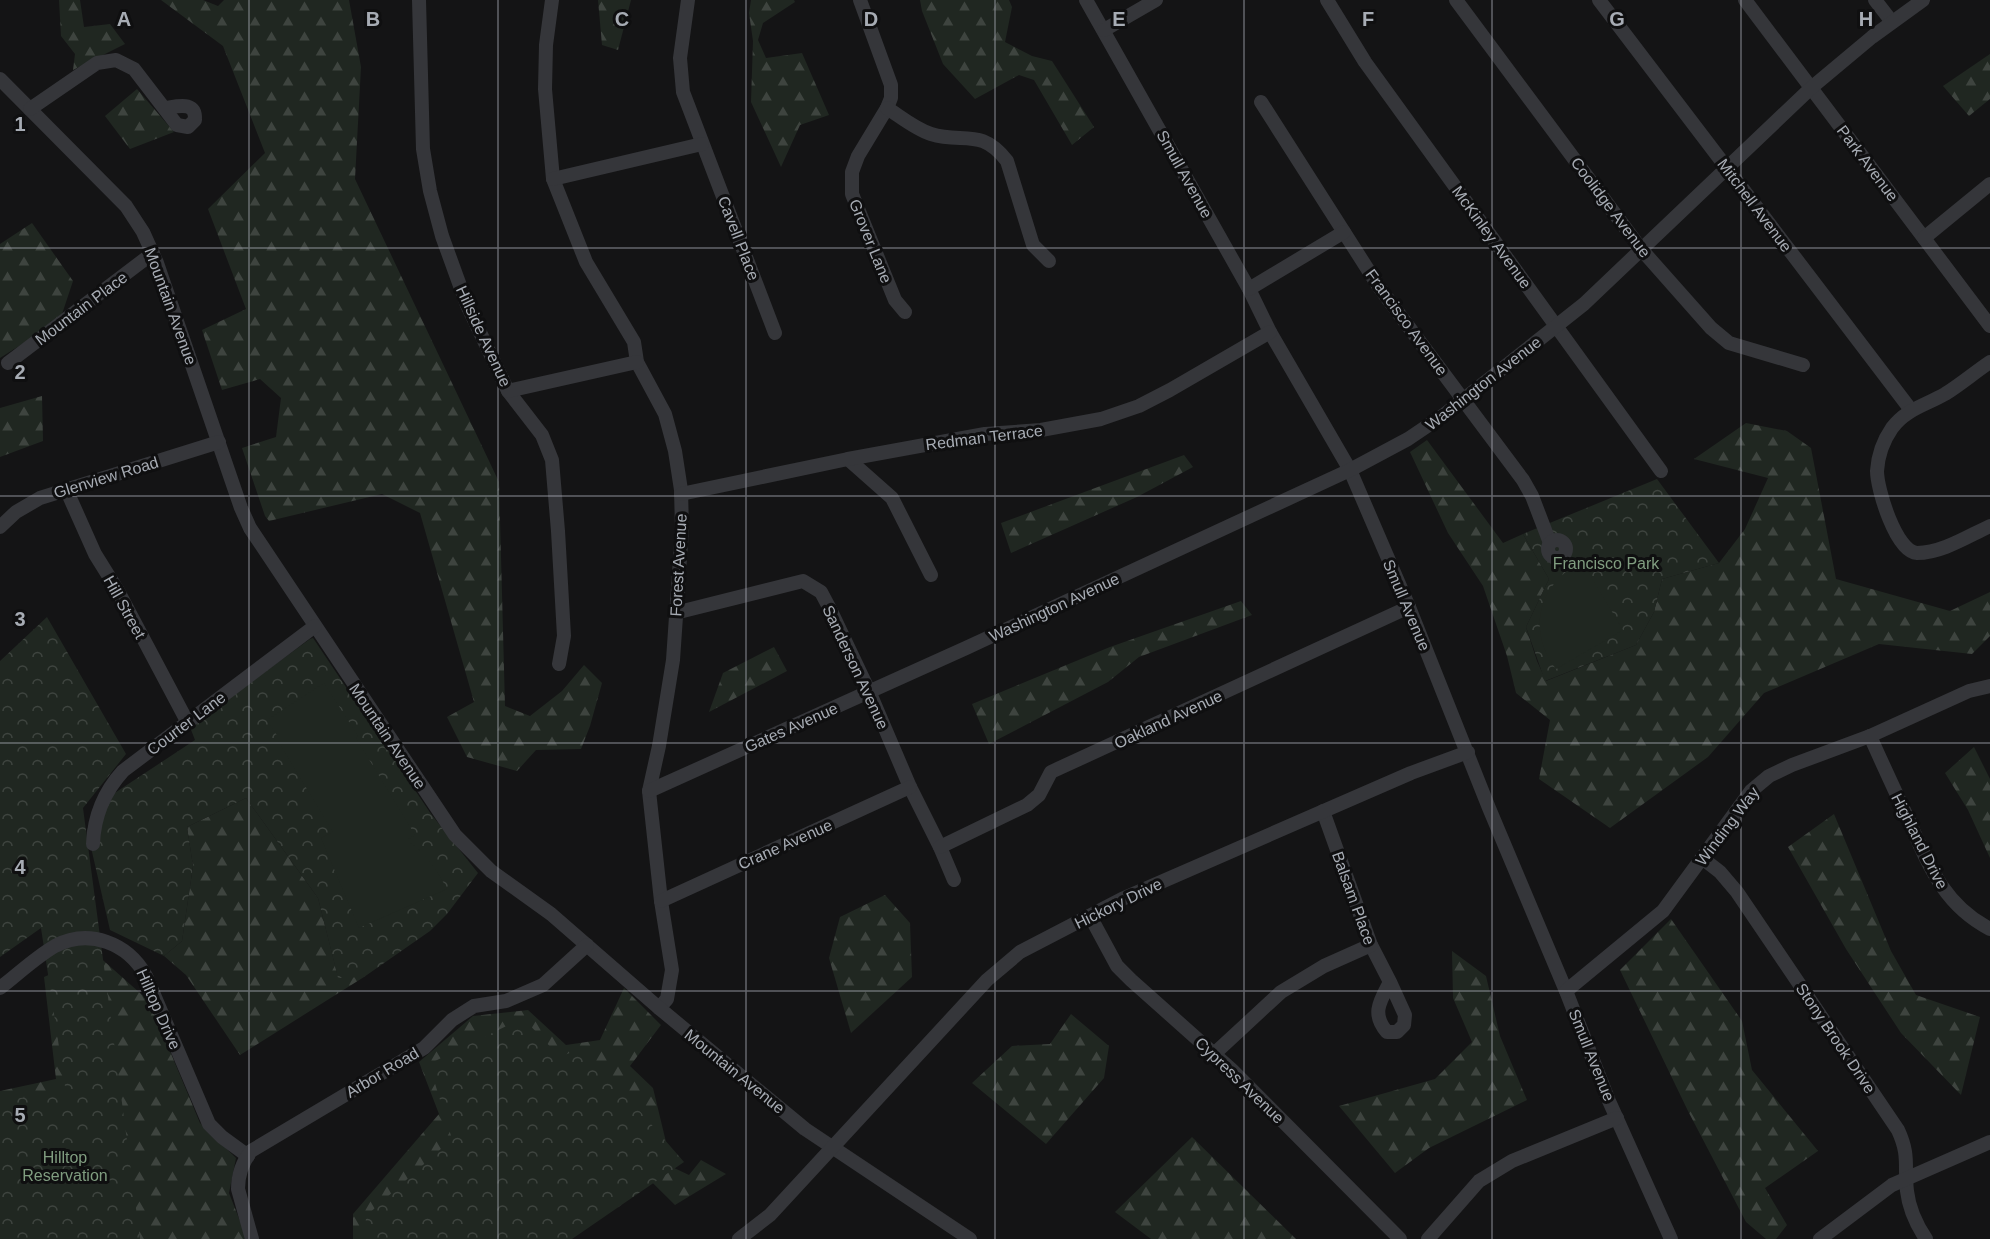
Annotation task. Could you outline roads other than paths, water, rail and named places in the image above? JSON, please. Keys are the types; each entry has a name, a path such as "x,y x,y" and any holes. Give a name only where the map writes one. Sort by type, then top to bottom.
{"street":[{"name":"Hillside Avenue","path":"419,0 423,149 430,191 442,236 467,305 508,391 542,435 552,460 564,636 560,664"},
{"name":"Forest Avenue","path":"552,0 546,45 545,89 554,179 586,262 634,342 637,362 665,414 675,452 681,494 682,530 673,660 660,746 649,791 660,901 672,970 667,999 659,1008"},
{"name":"Cavell Place","path":"688,0 680,45 680,72 686,102 775,333"},
{"name":"Grover Lane","path":"860,0 891,85 891,98 858,156 852,172 852,194 895,300 905,312"},
{"name":"Smull Avenue","path":"1086,0 1249,289 1270,332 1350,470 1409,607 1617,1118 1671,1239"},
{"path":"1104,30 1156,0"},
{"name":"McKinley Avenue","path":"1327,0 1365,62 1661,471"},
{"name":"Coolidge Avenue","path":"1456,0 1641,249 1711,328 1729,342 1803,365"},
{"name":"Mitchell Avenue","path":"1599,0 1911,410"},
{"name":"Park Avenue","path":"1746,0 1990,326"},
{"path":"1875,0 1892,22"},
{"name":"Washington Avenue","path":"966,648 1350,470 1408,439 1464,400 1584,304 1811,88 1892,22 1923,0"},
{"path":"30,109 91,66 110,60 123,62 134,69 165,108"},
{"name":"Mountain Avenue","path":"0,80 126,206 143,232 153,253 250,528 455,835 491,871 551,914 771,1101 831,1147 970,1239"},
{"name":"Francisco Avenue","path":"1261,102 1379,287 1523,480 1532,496 1550,543"},
{"path":"887,108 914,126 933,135 977,138 1000,151 1007,161 1033,245 1049,261"},
{"path":"554,179 702,144"},
{"path":"1924,238 1990,184"},
{"path":"1249,289 1344,232"},
{"name":"Mountain Place","path":"8,363 153,253"},
{"name":"Redman Terrace","path":"681,494 848,459 985,434 1041,430 1101,418 1139,406 1270,332"},
{"path":"508,391 637,362"},
{"path":"1990,362 1943,395 1911,410 1895,424 1880,452 1877,468 1882,500 1902,544 1910,551 1916,553 1939,549 1990,526"},
{"name":"Glenview Road","path":"0,527 16,512 32,502 66,489 219,442"},
{"path":"848,459 892,498 931,575"},
{"name":"Hill Street","path":"66,489 95,554 118,591 188,723"},
{"name":"Sanderson Avenue","path":"675,613 803,581 821,592 869,691 910,787 954,880"},
{"name":"Oakland Avenue","path":"940,847 1027,805 1039,795 1051,772 1409,607"},
{"name":"Courter Lane","path":"93,844 100,806 116,779 131,764 315,626"},
{"name":"Gates Avenue","path":"649,791 966,648"},
{"name":"Winding Way","path":"1566,992 1663,911 1751,790 1769,776 1870,736 1969,691 1990,686"},
{"name":"Highland Drive","path":"1870,736 1930,867 1942,888 1960,909 1990,929"},
{"name":"Hickory Drive","path":"739,1239 770,1215 987,980 1020,952 1122,899 1411,773 1468,752"},
{"name":"Crane Avenue","path":"660,901 910,787"},
{"name":"Balsam Place","path":"1323,812 1371,945 1390,982"},
{"name":"Stony Brook Drive","path":"1702,858 1720,872 1737,892 1898,1130 1907,1156 1906,1190 1913,1217 1926,1239"},
{"name":"Cypress Avenue","path":"1090,916 1117,966 1214,1054 1400,1239"},
{"name":"Hilltop Drive","path":"0,988 48,951 64,942 92,938 111,943 125,951 137,962 146,976 209,1124 217,1134 248,1156"},
{"name":"Arbor Road","path":"248,1156 260,1144 424,1047 452,1020 474,1005 506,1001 543,985 587,945"},
{"path":"1214,1054 1281,992 1324,966 1371,945"},
{"path":"1428,1239 1479,1181 1512,1161 1617,1118"},
{"path":"1820,1239 1892,1185 1990,1142"},
{"path":"248,1156 239,1175 238,1189 252,1239"}],"park label":[{"name":"Francisco Park","path":"1606,563"},
{"name":"Hilltop Reservation","path":"65,1166"}]}
